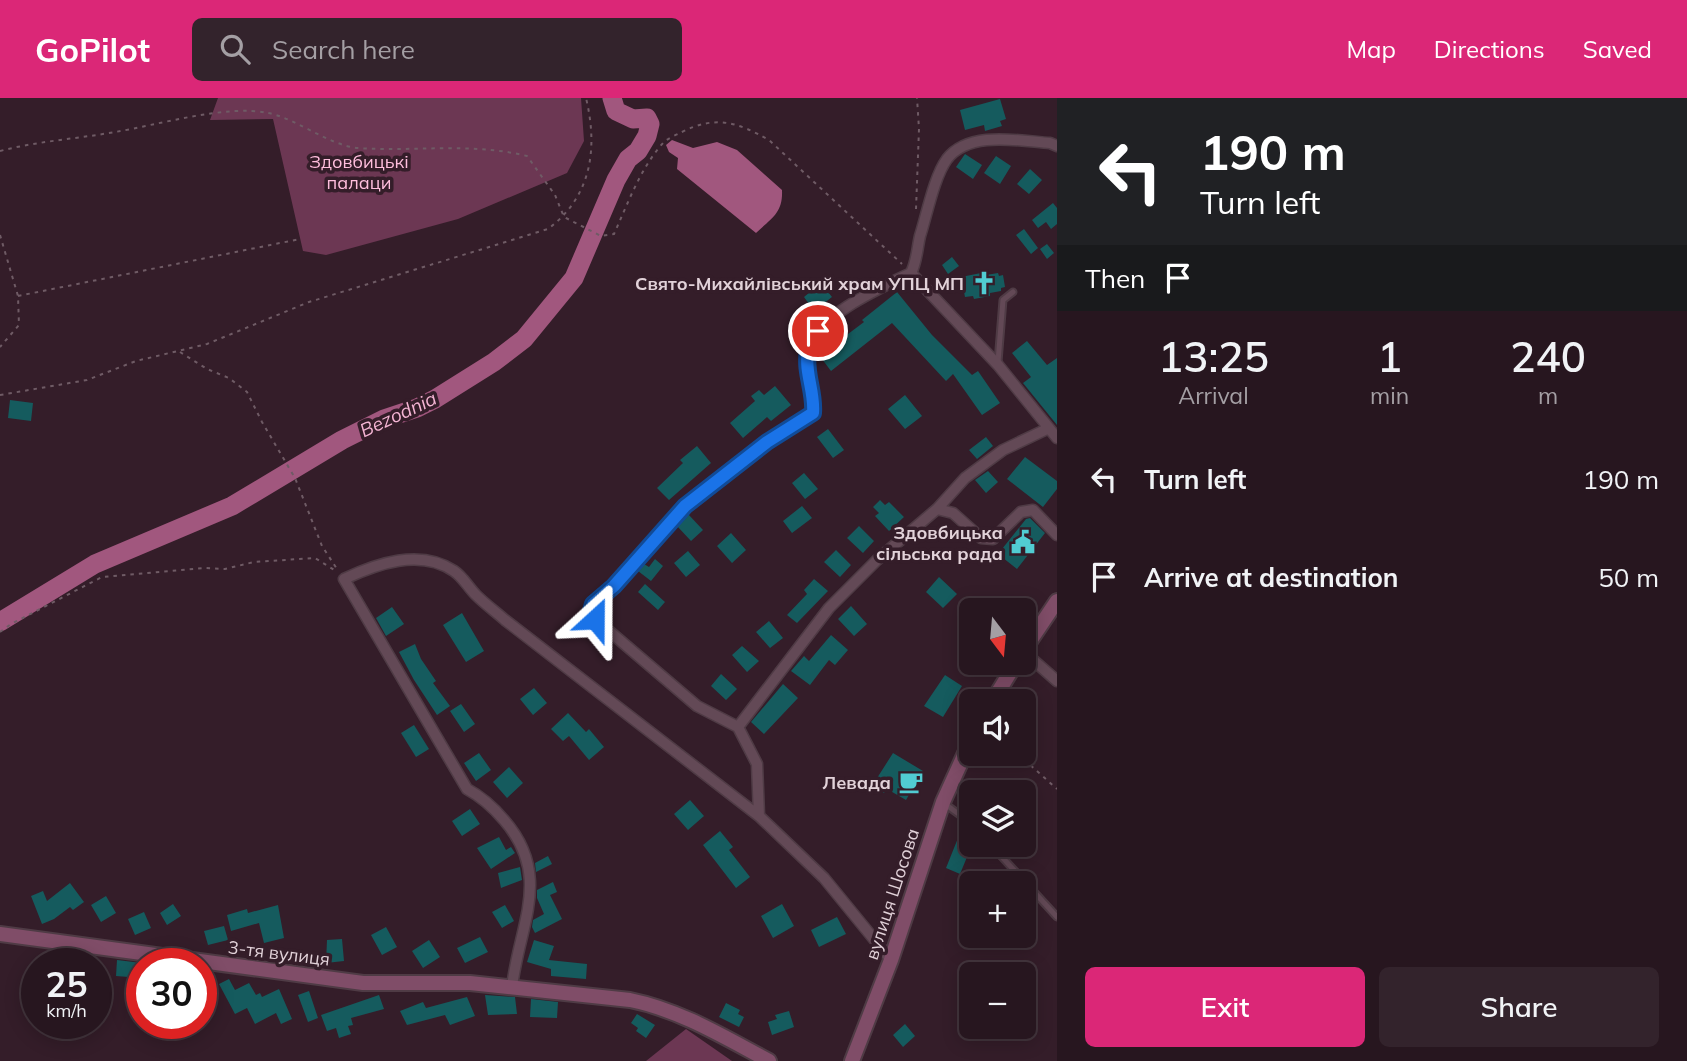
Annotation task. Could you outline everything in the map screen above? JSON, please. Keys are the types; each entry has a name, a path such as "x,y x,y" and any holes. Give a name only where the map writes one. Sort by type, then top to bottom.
{"street":[{"path":"759,816 757,764 738,726 697,706 595,619 591,611 593,604 614,586 685,506 767,442 813,413 814,398 808,371 808,349 818,331 856,300 911,273 938,178 947,160 957,150 994,140 1050,143 1057,146"},
{"path":"911,273 998,365 1057,438"},
{"path":"738,726 829,608 877,559 937,509 965,478 1003,450 1048,429"},
{"path":"937,509 953,513 981,538 993,539 1021,512 1033,510 1057,535"},
{"path":"512,987 530,895 530,870 526,853 513,830 495,809 483,797 467,789 342,576 391,561 412,560 449,568 505,620 759,816 824,878 891,960"},
{"path":"1036,633 1057,601"},
{"path":"1036,662 1057,681"},
{"name":"вулиця Шосова","path":"852,1060 891,960 943,802 959,766"},
{"name":"3-тя вулиця","path":"0,934 363,983 470,983 652,1004 685,1016 769,1061"}],"lane":[{"path":"998,365 1003,300 1013,292"},
{"path":"943,802 959,812"},
{"path":"1002,857 1057,917"}],"path":[{"path":"0,395 87,380 136,361 207,344 309,302 548,229 564,217 577,198 586,177 592,150 591,120 586,98"},
{"path":"916,217 919,129 917,98"},
{"path":"0,151 35,142 113,133 234,111 269,113 354,148 447,147 527,156 555,195 564,217 601,236 614,234 644,170 665,141 690,128 714,121 752,130 769,140 911,273"},
{"path":"0,235 18,296 19,325 0,347"},
{"path":"18,296 300,239"},
{"path":"179,351 207,369 229,378 247,392 295,478 322,546 342,576"},
{"path":"0,632 10,624 102,577 205,568 225,569 254,562 315,558 342,576"},
{"path":"1031,766 1057,789"}],"green space":[{"name":"Здовбицькі палаци","path":"218,98 581,98 584,141 567,173 458,219 326,255 303,251 273,119 210,120"},
{"path":"686,1029 732,1061 646,1061"}],"shaded area":[{"path":"672,140 693,148 717,142 737,150 782,190 778,210 756,233 677,169 678,158 669,152 666,145"}],"building":[{"path":"1000,99 1006,119 1000,121 1002,126 985,131 984,125 965,130 960,110"},
{"path":"965,154 982,165 973,179 956,167"},
{"path":"996,156 1011,166 1000,184 984,173"},
{"path":"1030,169 1042,180 1029,194 1017,184"},
{"path":"1053,203 1057,208 1057,224 1051,229 1046,222 1038,228 1032,220"},
{"path":"1024,229 1038,248 1031,254 1016,235"},
{"path":"1047,244 1054,253 1047,259 1040,249"},
{"path":"952,257 959,266 948,274 942,265"},
{"name":"Свято-Михайлівський храм УПЦ МП","path":"986,272 986,275 1003,275 1005,287 1001,288 1001,291 990,293 990,296 974,299 973,296 965,297 961,277"},
{"path":"821,283 832,297 814,311 804,297"},
{"path":"897,292 932,335 972,375 978,371 1000,403 982,415 953,374 946,381 892,323 831,371 822,359 846,340 844,337 864,322 862,320"},
{"path":"1027,341 1047,365 1057,358 1057,425 1023,383 1031,377 1012,353"},
{"path":"775,386 791,405 771,421 767,417 743,438 730,423 755,401 751,396 759,390 764,395"},
{"path":"905,395 922,416 905,429 888,409"},
{"path":"10,400 33,403 31,421 8,418"},
{"path":"828,429 844,450 833,458 817,437"},
{"path":"986,437 993,446 977,459 969,450"},
{"path":"697,446 711,463 669,500 657,488 683,463 680,460"},
{"path":"1025,457 1057,481 1057,489 1043,507 1007,479"},
{"path":"988,471 998,482 986,493 975,480"},
{"path":"804,473 818,489 805,499 792,483"},
{"path":"880,500 885,505 889,502 904,517 889,531 875,516 879,513 873,507"},
{"path":"802,506 812,518 792,533 783,521"},
{"path":"688,514 703,530 691,541 677,526"},
{"name":"Здовбицька сільська рада","path":"1030,518 1045,533 1017,569 998,554 1026,519"},
{"path":"859,526 874,541 863,553 847,538"},
{"path":"731,533 746,550 732,563 717,546"},
{"path":"836,550 851,565 840,577 824,562"},
{"path":"688,551 700,565 686,577 674,563"},
{"path":"655,559 663,566 651,581 638,571 644,564 649,567"},
{"path":"939,577 957,594 943,608 926,592"},
{"path":"814,579 828,591 797,623 787,615 807,594 804,590"},
{"path":"645,584 665,602 658,610 638,592"},
{"path":"851,606 867,624 854,636 838,619"},
{"path":"392,607 404,624 386,636 376,618"},
{"path":"462,613 484,651 466,662 443,625"},
{"path":"769,621 783,638 770,648 756,632"},
{"path":"831,635 848,650 835,665 829,660 810,685 791,671 804,656 809,661"},
{"path":"415,644 421,659 436,681 433,683 450,706 437,715 399,652"},
{"path":"742,646 759,661 747,672 732,655"},
{"path":"721,674 737,689 726,700 711,686"},
{"path":"945,675 962,686 943,717 924,706"},
{"path":"783,684 798,698 764,734 751,722"},
{"path":"534,688 547,703 533,715 520,699"},
{"path":"461,704 475,724 464,732 450,711"},
{"path":"568,713 586,732 589,729 604,747 589,760 569,736 563,741 551,729"},
{"path":"414,725 429,749 416,757 401,733"},
{"path":"479,753 491,770 476,781 464,763"},
{"path":"893,753 923,771 906,800 887,789 884,793 872,786"},
{"path":"509,767 523,783 507,798 493,782"},
{"path":"690,800 704,816 688,830 674,814"},
{"path":"470,809 480,824 462,836 452,821"},
{"path":"720,831 733,847 729,850 750,877 736,888 703,845"},
{"path":"499,837 506,850 511,847 515,853 491,869 477,848"},
{"path":"958,838 959,857 967,857 959,874 946,868"},
{"path":"548,856 552,864 536,872 535,863"},
{"path":"520,867 522,880 501,888 498,873"},
{"path":"553,882 557,892 550,895 562,919 535,933 533,920 544,914 537,898 537,890"},
{"path":"70,883 84,902 42,924 31,896 43,891 47,901"},
{"path":"106,896 116,913 101,922 91,905"},
{"path":"173,904 181,916 167,925 160,913"},
{"path":"782,904 794,926 773,938 761,916"},
{"path":"278,905 284,938 264,943 259,923 231,931 227,915"},
{"path":"505,905 514,921 502,928 492,912"},
{"path":"144,912 151,928 135,935 128,919"},
{"path":"837,917 846,934 819,947 811,930"},
{"path":"224,926 228,940 208,945 204,931"},
{"path":"386,927 397,947 382,955 371,935"},
{"path":"480,937 488,952 465,963 457,948"},
{"path":"342,939 344,961 326,963 327,940"},
{"path":"429,940 440,957 423,968 412,951"},
{"path":"534,940 554,946 549,960 587,964 586,979 551,976 551,969 527,962"},
{"path":"117,960 126,961 126,977 116,976"},
{"path":"229,979 235,990 249,983 256,995 260,993 262,997 279,989 292,1019 281,1024 276,1013 255,1024 247,1008 235,1014 219,984"},
{"path":"309,991 318,1018 308,1022 298,995"},
{"path":"379,995 384,1009 351,1018 353,1025 348,1026 351,1034 339,1038 336,1028 327,1031 321,1015"},
{"path":"485,995 515,997 517,1014 488,1015"},
{"path":"467,997 475,1016 450,1025 445,1015 407,1025 400,1011 423,1002 426,1008"},
{"path":"531,999 558,1002 557,1018 530,1017"},
{"path":"726,1003 740,1010 738,1014 744,1017 739,1027 719,1017"},
{"path":"789,1011 794,1027 772,1035 768,1022 777,1019 775,1015"},
{"path":"637,1014 655,1025 646,1038 636,1031 638,1028 631,1023"},
{"path":"905,1024 915,1036 903,1047 893,1035"}],"waterway":[{"name":"Bezodnia","path":"0,622 95,564 232,506 342,440 384,419 435,399 494,362 524,339 574,278 616,180 628,159 638,151 647,136 650,124 647,118 633,119 616,111 612,98"}],"place":[{"name":"Свято-Михайлівський храм УПЦ МП","path":"984,283"},
{"name":"Здовбицька сільська рада","path":"1023,542"},
{"name":"Левада","path":"911,782"}],"route":[{"path":"595,619 591,611 593,604 614,586 685,506 767,442 813,413 814,398 808,371 808,349 818,331"}]}
